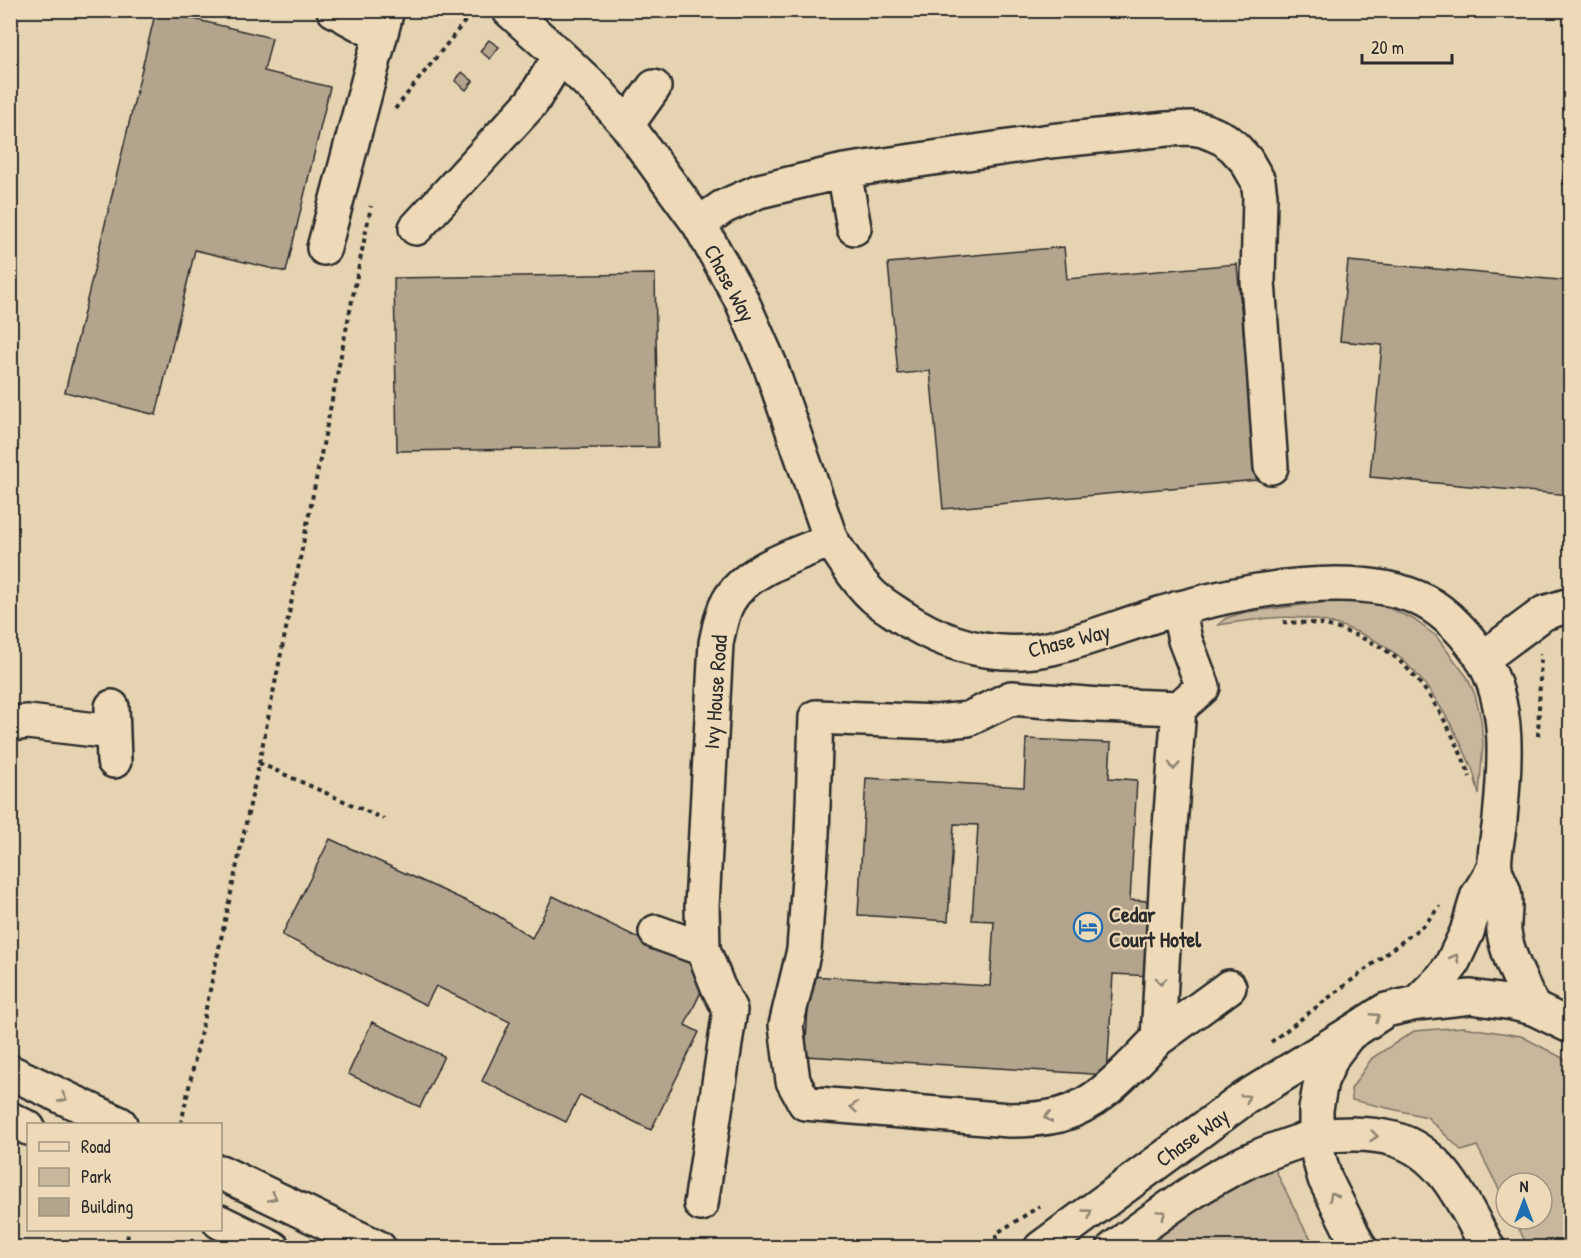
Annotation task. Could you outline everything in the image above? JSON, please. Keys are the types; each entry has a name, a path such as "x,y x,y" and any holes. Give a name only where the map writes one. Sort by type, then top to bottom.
{"main road":[{"path":"324,248 384,23 334,10"},
{"name":"Chase Way","path":"509,10 597,91 627,125 699,224 741,299 771,365 831,540 843,559 874,597 934,635 961,645 994,651 1032,652 1095,636 1178,608 1242,594 1299,585 1371,586 1397,591 1421,600 1437,608 1450,620 1482,659 1497,692 1504,736 1502,800 1495,867"},
{"path":"416,228 532,102 560,56"},
{"path":"627,125 654,87"},
{"path":"699,224 723,207 759,191 844,171 1050,141 1167,129 1203,130 1224,139 1246,160 1258,181 1260,196 1258,281 1271,468"},
{"path":"844,171 854,228"},
{"name":"Ivy House Road","path":"703,949 702,906 716,643 721,618 731,596 742,584 773,565 831,540"},
{"path":"1178,608 1185,640 1203,687 1179,708 1011,698 968,719 936,722 816,717 813,824 804,950 786,1025 794,1081 805,1103 1010,1120 1037,1119 1061,1114 1090,1101 1116,1080 1158,1039 1229,987"},
{"path":"1482,659 1557,609"},
{"path":"1158,1039 1179,708"},
{"path":"10,724 28,722 113,733"},
{"path":"1418,1003 1451,966 1467,932 1478,895 1495,867"},
{"path":"1495,867 1505,895 1504,929 1508,951 1533,1008"},
{"path":"656,932 703,949 730,1010 701,1204"},
{"name":"Chase Way","path":"1041,1248 1245,1098 1386,1010 1418,1003 1471,998 1533,1008 1570,1026"},
{"name":"Chase Way","path":"1114,1248 1202,1186 1269,1152 1316,1136 1316,1109 1321,1081 1333,1055 1349,1034"},
{"path":"10,1072 116,1123"},
{"path":"10,1119 27,1128"},
{"path":"1360,1248 1326,1179 1319,1158 1316,1136 1343,1134 1381,1136 1400,1141 1420,1151 1437,1165 1453,1185 1488,1248"},
{"path":"222,1173 379,1248"},
{"path":"222,1223 273,1248"}],"path":[{"path":"389,117 474,10"},
{"path":"181,1123 259,763 373,196"},
{"path":"1538,747 1557,609"},
{"path":"1275,622 1327,626 1384,649 1416,678 1437,708 1455,742 1470,780"},
{"path":"259,763 384,819"},
{"path":"1267,1045 1425,924 1446,899"},
{"path":"994,1248 997,1233 1047,1202"},
{"path":"127,1248 128,1231"}],"green space":[{"path":"1362,601 1386,607 1413,619 1436,636 1467,677 1475,695 1481,719 1483,745 1479,795 1472,768 1443,711 1426,685 1407,664 1385,646 1346,627 1304,618 1271,618 1218,625 1226,618 1246,612 1328,602"},
{"path":"1463,1027 1521,1036 1570,1062 1570,1247 1528,1247 1520,1231 1554,1231 1554,1171 1494,1171 1494,1179 1477,1146 1462,1151 1427,1117 1352,1100 1351,1089 1372,1058 1414,1031"},
{"path":"1274,1167 1305,1230 1317,1247 1136,1248 1239,1177"}],"building":[{"path":"156,10 272,38 264,71 330,87 286,272 195,250 156,415 65,392"},
{"path":"489,40 499,47 490,59 480,51"},
{"path":"462,72 473,81 466,90 455,81"},
{"path":"1570,117 1570,185 1563,184"},
{"path":"1064,247 1067,279 1237,264 1257,480 943,509 930,371 898,374 888,263"},
{"path":"1348,261 1570,281 1570,495 1370,477 1382,345 1340,341"},
{"path":"655,274 658,447 397,451 394,278"},
{"path":"1026,739 1111,743 1109,778 1137,780 1130,900 1174,902 1170,977 1113,974 1107,1075 805,1056 810,976 990,986 994,921 972,920 978,825 954,824 948,921 858,915 866,778 1024,787"},
{"path":"330,839 497,915 532,938 553,896 710,973 685,1025 699,1032 651,1130 580,1095 566,1122 482,1081 510,1022 436,986 426,1005 282,935"},
{"path":"372,1022 444,1056 420,1107 348,1074"}],"place":[{"name":"Cedar Court Hotel","path":"1088,927"}]}
